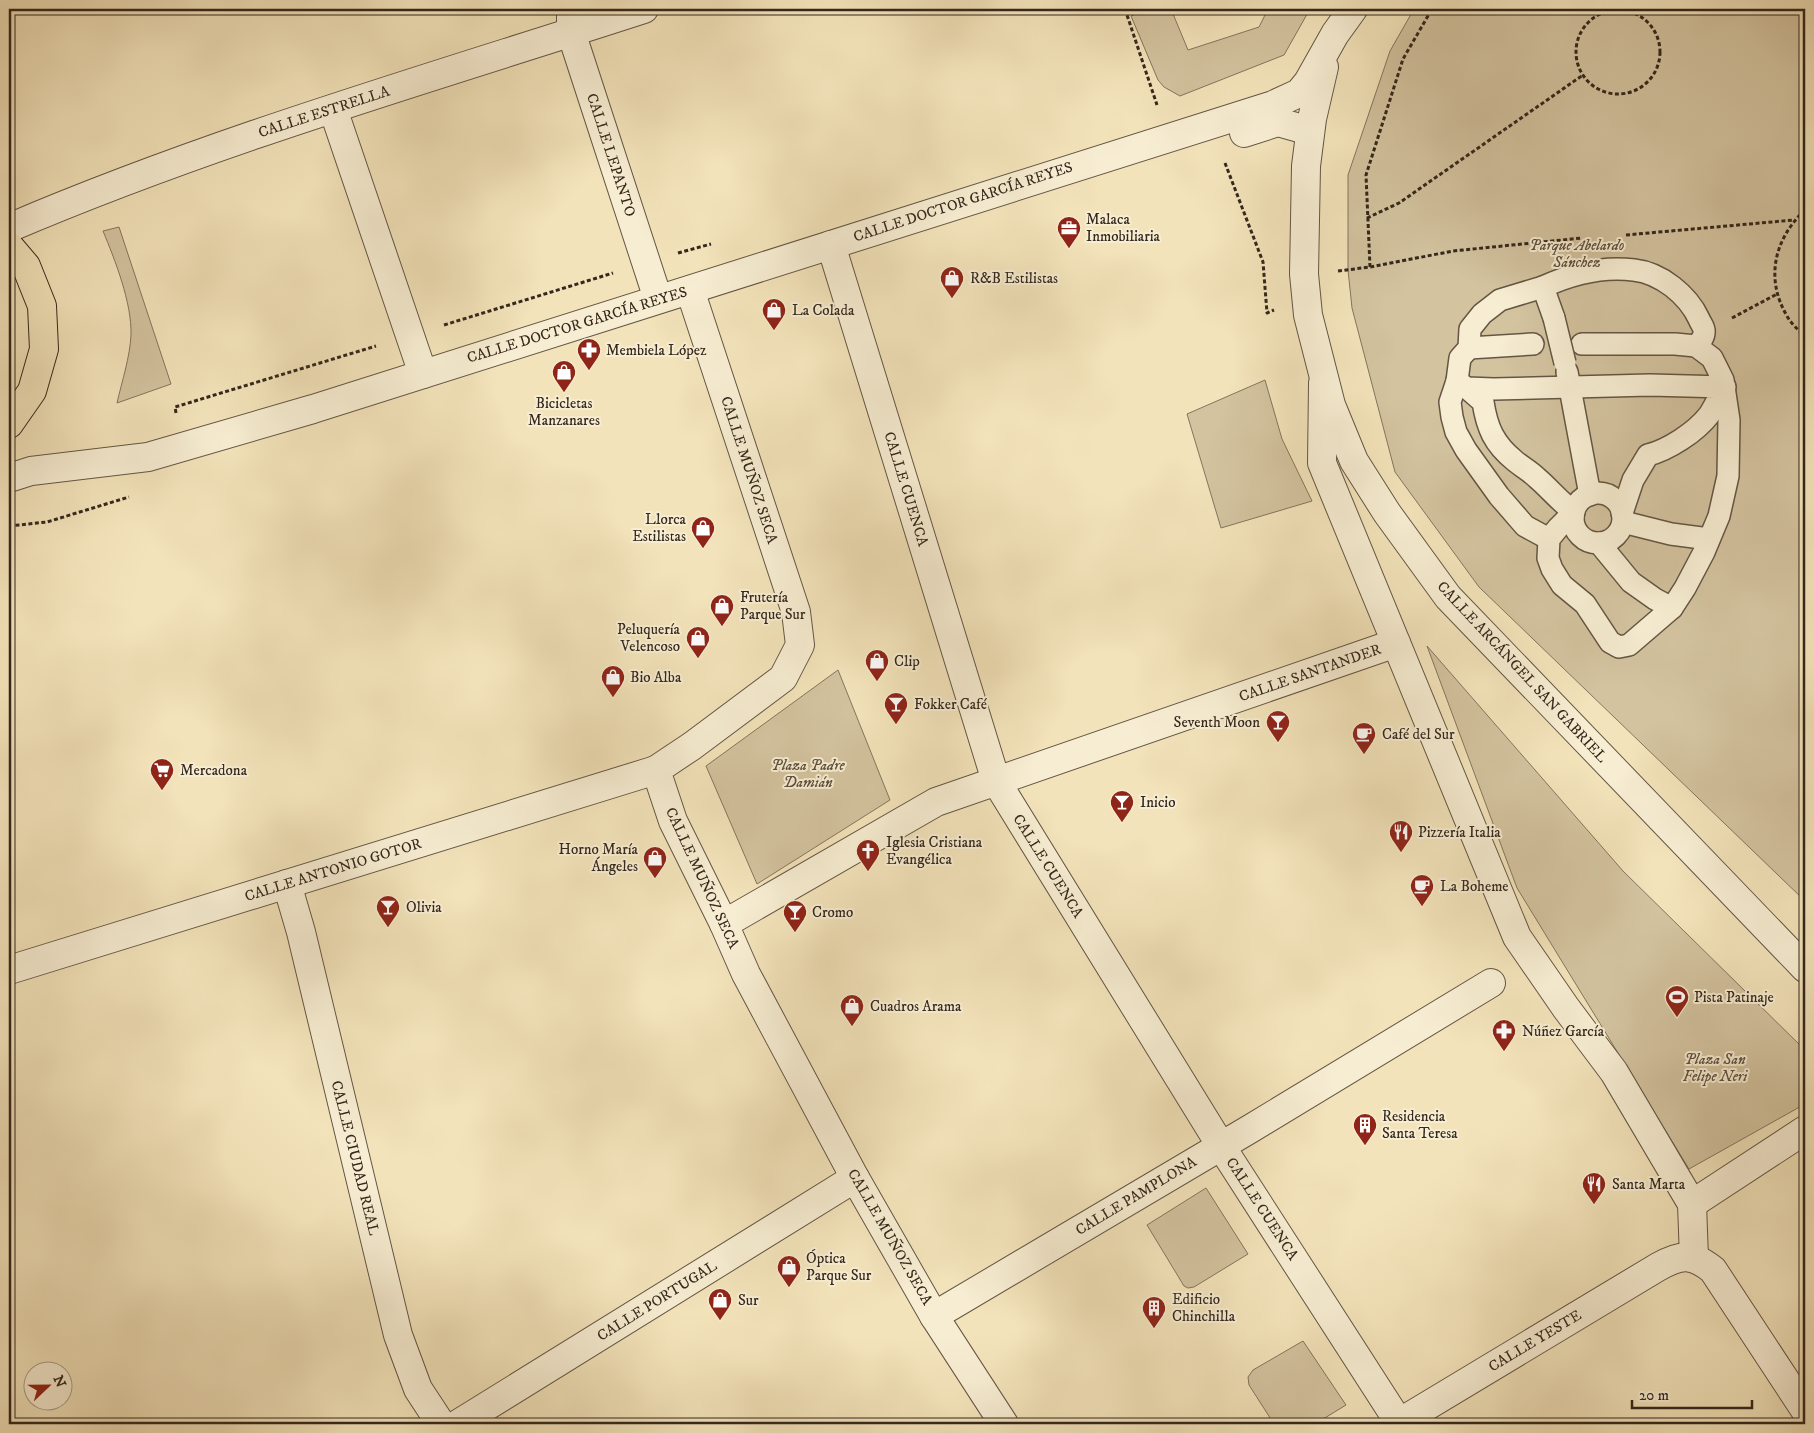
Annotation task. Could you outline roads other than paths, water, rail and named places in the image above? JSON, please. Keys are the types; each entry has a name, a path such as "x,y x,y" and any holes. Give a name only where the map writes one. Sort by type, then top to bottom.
{"main road":[{"path":"9,246 26,266 42,306 44,349 32,391 9,424"}],"street":[{"name":"CALLE ESTRELLA","path":"9,228 141,174 333,109 571,21 644,9"},
{"name":"CALLE ARCÁNGEL SAN GABRIEL","path":"1345,9 1322,75 1310,131 1305,175 1305,286 1308,315 1331,405 1354,461 1387,513 1448,596 1805,968"},
{"name":"CALLE ARCÁNGEL SAN GABRIEL","path":"1335,34 1353,9"},
{"name":"CALLE LEPANTO","path":"571,21 658,299"},
{"name":"CALLE DOCTOR GARCÍA REYES","path":"16,471 148,457 313,409 1273,105 1299,94 1308,82 1335,34"},
{"path":"333,109 423,374"},
{"name":"CALLE DOCTOR GARCÍA REYES","path":"1118,153 1157,155 1278,122 1310,131"},
{"name":"CALLE CUENCA","path":"831,245 996,781 1221,1146 1398,1424"},
{"name":"CALLE MUÑOZ SECA","path":"690,290 796,612 800,645 783,678 692,746 656,770 673,821 724,924 746,974 855,1178 934,1316 1004,1424"},
{"path":"1324,374 1322,463 1517,936 1566,1008 1614,1072 1692,1204 1684,1258 1705,1263 1714,1270 1805,1410"},
{"name":"CALLE SANTANDER","path":"724,924 936,802 1396,643"},
{"name":"CALLE ANTONIO GOTOR","path":"9,970 656,770"},
{"name":"CALLE CIUDAD REAL","path":"287,884 303,942 398,1335 418,1389 441,1424"},
{"name":"CALLE PAMPLONA","path":"934,1316 1491,983"},
{"path":"1692,1204 1805,1130"},
{"name":"CALLE PORTUGAL","path":"458,1424 855,1178"},
{"name":"CALLE YESTE","path":"1398,1424 1684,1258"}],"lane":[{"path":"1549,539 1525,526 1499,496 1466,450 1456,432 1450,402 1462,384 1460,358 1469,348 1470,329 1482,314 1500,300 1543,287 1562,278 1604,269 1635,270 1656,277 1679,292 1694,307 1700,338 1723,380 1729,420 1728,476 1719,516 1709,539 1685,588 1672,608 1629,645 1619,647 1610,642 1585,604 1562,584 1552,569 1548,558 1549,539 1574,514 1582,499 1590,495 1605,494 1618,502 1623,517"},
{"path":"1543,287 1554,318 1571,386 1590,495"},
{"path":"1582,344 1675,344 1700,338"},
{"path":"1469,348 1533,344"},
{"path":"1462,384 1494,389 1669,385 1724,388"},
{"path":"1462,384 1483,402 1486,422 1496,442 1515,461 1541,481 1574,514"},
{"path":"1574,514 1574,524 1578,533 1584,539 1599,543 1610,540 1618,533 1633,480 1648,455 1662,452 1693,431 1708,415 1724,388"},
{"path":"1623,517 1671,534 1709,539"},
{"path":"1599,543 1631,582 1655,599 1672,608"}],"place":[{"name":"Malaca Inmobiliaria","path":"1069,249"},
{"name":"R&B Estilistas","path":"952,299"},
{"name":"La Colada","path":"774,331"},
{"name":"Membiela López","path":"589,371"},
{"name":"Bicicletas Manzanares","path":"564,393"},
{"name":"Llorca Estilistas","path":"703,549"},
{"name":"Frutería Parque Sur","path":"722,627"},
{"name":"Peluquería Velencoso","path":"698,659"},
{"name":"Clip","path":"877,682"},
{"name":"Bio Alba","path":"613,698"},
{"name":"Fokker Café","path":"896,725"},
{"name":"Seventh Moon","path":"1278,743"},
{"name":"Café del Sur","path":"1364,755"},
{"name":"Mercadona","path":"162,791"},
{"name":"Inicio","path":"1122,823"},
{"name":"Pizzería Italia","path":"1401,853"},
{"name":"Iglesia Cristiana Evangélica","path":"868,872"},
{"name":"Horno María Ángeles","path":"655,879"},
{"name":"La Boheme","path":"1422,907"},
{"name":"Olivia","path":"388,928"},
{"name":"Cromo","path":"795,933"},
{"name":"Pista Patinaje","path":"1677,1018"},
{"name":"Cuadros Arama","path":"852,1027"},
{"name":"Núñez García","path":"1504,1052"},
{"name":"Residencia Santa Teresa","path":"1365,1146"},
{"name":"Santa Marta","path":"1594,1205"},
{"name":"Óptica Parque Sur","path":"789,1288"},
{"name":"Sur","path":"720,1321"},
{"name":"Edificio Chinchilla","path":"1154,1329"}],"park label":[{"name":"Parque Abelardo Sánchez","path":"1577,254"},
{"name":"Plaza Padre Damián","path":"808,774"},
{"name":"Plaza San Felipe Neri","path":"1715,1068"}]}
